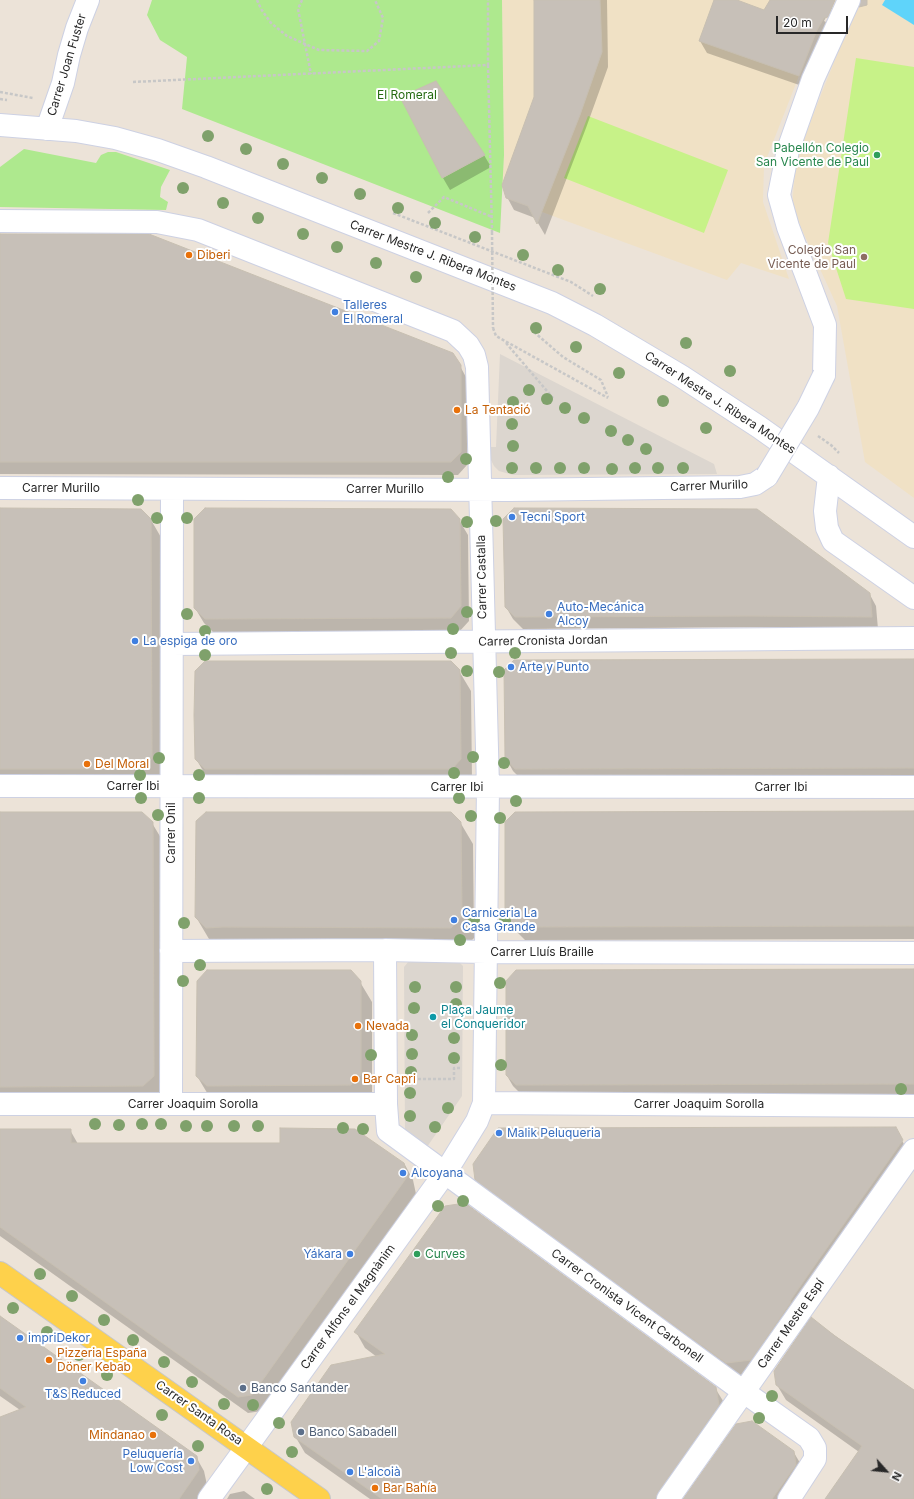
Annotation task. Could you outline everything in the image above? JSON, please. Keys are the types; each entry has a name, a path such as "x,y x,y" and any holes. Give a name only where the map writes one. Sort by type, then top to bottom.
{"main road":[{"name":"Carrer Santa Rosa","path":"0,1273 319,1499"}],"street":[{"name":"Carrer Joan Fuster","path":"48,129 63,83 77,28 88,0"},
{"name":"Carrer Murillo","path":"0,488 480,489 740,487 755,484 766,476 808,408 824,375 825,325 788,227 779,195 788,150 813,79 849,0"},
{"name":"Carrer Mestre J. Ribera Montes","path":"0,125 76,131 115,138 158,150 206,167 552,303 594,324 681,376 759,426 914,537"},
{"name":"Carrer Castalla","path":"0,221 156,222 198,230 453,331 468,345 474,355 477,367 483,642 488,787 486,952"},
{"path":"829,476 825,511 827,528 833,541 914,598"},
{"name":"Carrer Onil","path":"171,1104 172,489"},
{"name":"Carrer Cronista Jordan","path":"172,644 914,638"},
{"name":"Carrer Ibi","path":"0,786 914,787"},
{"path":"385,950 386,1104 388,1131 445,1174 477,1121 484,1103 486,952"},
{"name":"Carrer Lluís Braille","path":"171,951 385,950 486,952 914,952"},
{"name":"Carrer Joaquim Sorolla","path":"484,1103 914,1106"},
{"name":"Carrer Joaquim Sorolla","path":"0,1104 386,1104"},
{"name":"Carrer Mestre Espí","path":"668,1499 914,1150"},
{"name":"Carrer Cronista Vicent Carbonell","path":"445,1174 809,1438 815,1448 815,1459 790,1499"},
{"name":"Carrer Alfons el Magnànim","path":"209,1499 445,1174"}],"path":[{"path":"257,0 271,24 287,36 319,50 367,50 379,41 383,18 375,0"},
{"path":"302,0 298,9 311,74"},
{"path":"488,0 493,328 496,336 608,398 601,380 563,357 534,332"},
{"path":"133,82 488,65"},
{"path":"428,213 444,197 492,217"},
{"path":"505,341 553,398"},
{"path":"386,1069 410,1068 409,1079 454,1079 454,1068 485,1069"}],"shaded area":[{"path":"502,0 838,0 831,16 824,18 817,30 764,165 763,202 789,279 741,263 727,280 542,212 536,215 528,206 502,185 504,155"},
{"name":"Colegio San Vicente de Paul","path":"861,0 914,0 914,498 865,462 837,306 792,208 796,158 844,37"},
{"path":"500,354 714,464 717,474 513,475 499,471 491,460 487,447 496,447"},
{"name":"Plaça Jaume el Conqueridor","path":"409,961 458,961 463,966 462,1096 427,1147 405,1133 404,967"}],"green space":[{"name":"El Romeral","path":"152,0 502,0 504,155 500,233 182,109 187,57 160,40 147,15"},
{"name":"Pabellón Colegio San Vicente de Paul","path":"856,58 914,67 914,309 846,299 828,243"},
{"path":"588,116 728,170 704,233 564,178"},
{"path":"24,149 96,163 101,155 108,152 116,152 170,170 161,187 160,197 168,202 166,210 0,207 0,167"}],"water":[{"path":"885,0 914,0 914,25 882,5"}],"building":[{"path":"534,0 600,0 602,52 580,115 537,224 528,206 506,198 502,185 534,97"},
{"path":"714,0 737,0 764,10 770,0 835,0 828,17 824,18 817,30 799,76 699,41"},
{"path":"861,0 867,0 867,5 859,7"},
{"path":"436,81 485,155 442,178 400,97"},
{"path":"0,234 149,234 453,353 461,365 461,452 451,462 0,462"},
{"path":"0,508 141,509 151,519 152,758 143,769 0,769"},
{"path":"205,508 451,509 460,519 461,606 451,618 205,619 194,608 194,519"},
{"path":"514,508 757,509 870,593 872,617 515,617 505,607 503,519"},
{"path":"914,659 914,768 515,769 505,758 504,670 514,660"},
{"path":"205,661 451,661 460,670 461,759 452,769 205,769 195,759 194,715 195,671"},
{"path":"914,811 914,926 516,927 505,916 505,822 515,812"},
{"path":"0,812 142,812 153,822 154,1076 143,1086 0,1087"},
{"path":"206,812 451,812 461,822 462,916 451,928 206,928 195,917 196,821"},
{"path":"914,969 914,1084 516,1085 506,1075 506,981 516,970"},
{"path":"207,970 351,970 361,981 361,1075 351,1085 207,1086 196,1076 197,981"},
{"path":"896,1127 903,1140 790,1301 791,1302 751,1360 726,1363 475,1180 473,1164 498,1128"},
{"path":"280,1128 355,1129 404,1163 407,1177 252,1395 238,1397 0,1227 0,1129 71,1129 71,1143 280,1143"},
{"path":"465,1203 716,1387 719,1405 658,1492 656,1499 382,1499 294,1437 291,1422 331,1365 385,1354 354,1332 445,1206"},
{"path":"0,1316 197,1456 199,1470 179,1499 0,1499 0,1417 26,1407 0,1388"},
{"path":"811,1317 835,1336 914,1390 914,1499 825,1499 862,1446 776,1385 774,1371"},
{"path":"752,1421 794,1451 796,1465 772,1499 683,1499 736,1424"}],"place":[{"name":"Pabellón Colegio San Vicente de Paul","path":"877,155"},
{"name":"Diberi","path":"189,255"},
{"name":"Colegio San Vicente de Paul","path":"864,257"},
{"name":"Talleres El Romeral","path":"335,312"},
{"name":"La Tentació","path":"457,410"},
{"name":"Tecni Sport","path":"512,517"},
{"name":"Auto-Mecánica Alcoy","path":"549,614"},
{"name":"La espiga de oro","path":"135,641"},
{"name":"Arte y Punto","path":"511,667"},
{"name":"Del Moral","path":"87,764"},
{"name":"Carniceria La Casa Grande","path":"454,920"},
{"name":"Plaça Jaume el Conqueridor","path":"433,1017"},
{"name":"Nevada","path":"358,1026"},
{"name":"Bar Capri","path":"355,1079"},
{"name":"Malik Peluqueria","path":"499,1133"},
{"name":"Alcoyana","path":"403,1173"},
{"name":"Yákara","path":"350,1254"},
{"name":"Curves","path":"417,1254"},
{"name":"impriDekor","path":"20,1338"},
{"name":"Pizzeria España Döner Kebab","path":"49,1360"},
{"name":"T&S Reduced","path":"83,1381"},
{"name":"Banco Santander","path":"243,1388"},
{"name":"Banco Sabadell","path":"301,1432"},
{"name":"Mindanao","path":"153,1435"},
{"name":"Peluquería Low Cost","path":"191,1461"},
{"name":"L'alcoià","path":"350,1472"},
{"name":"Bar Bahía","path":"375,1488"}]}
